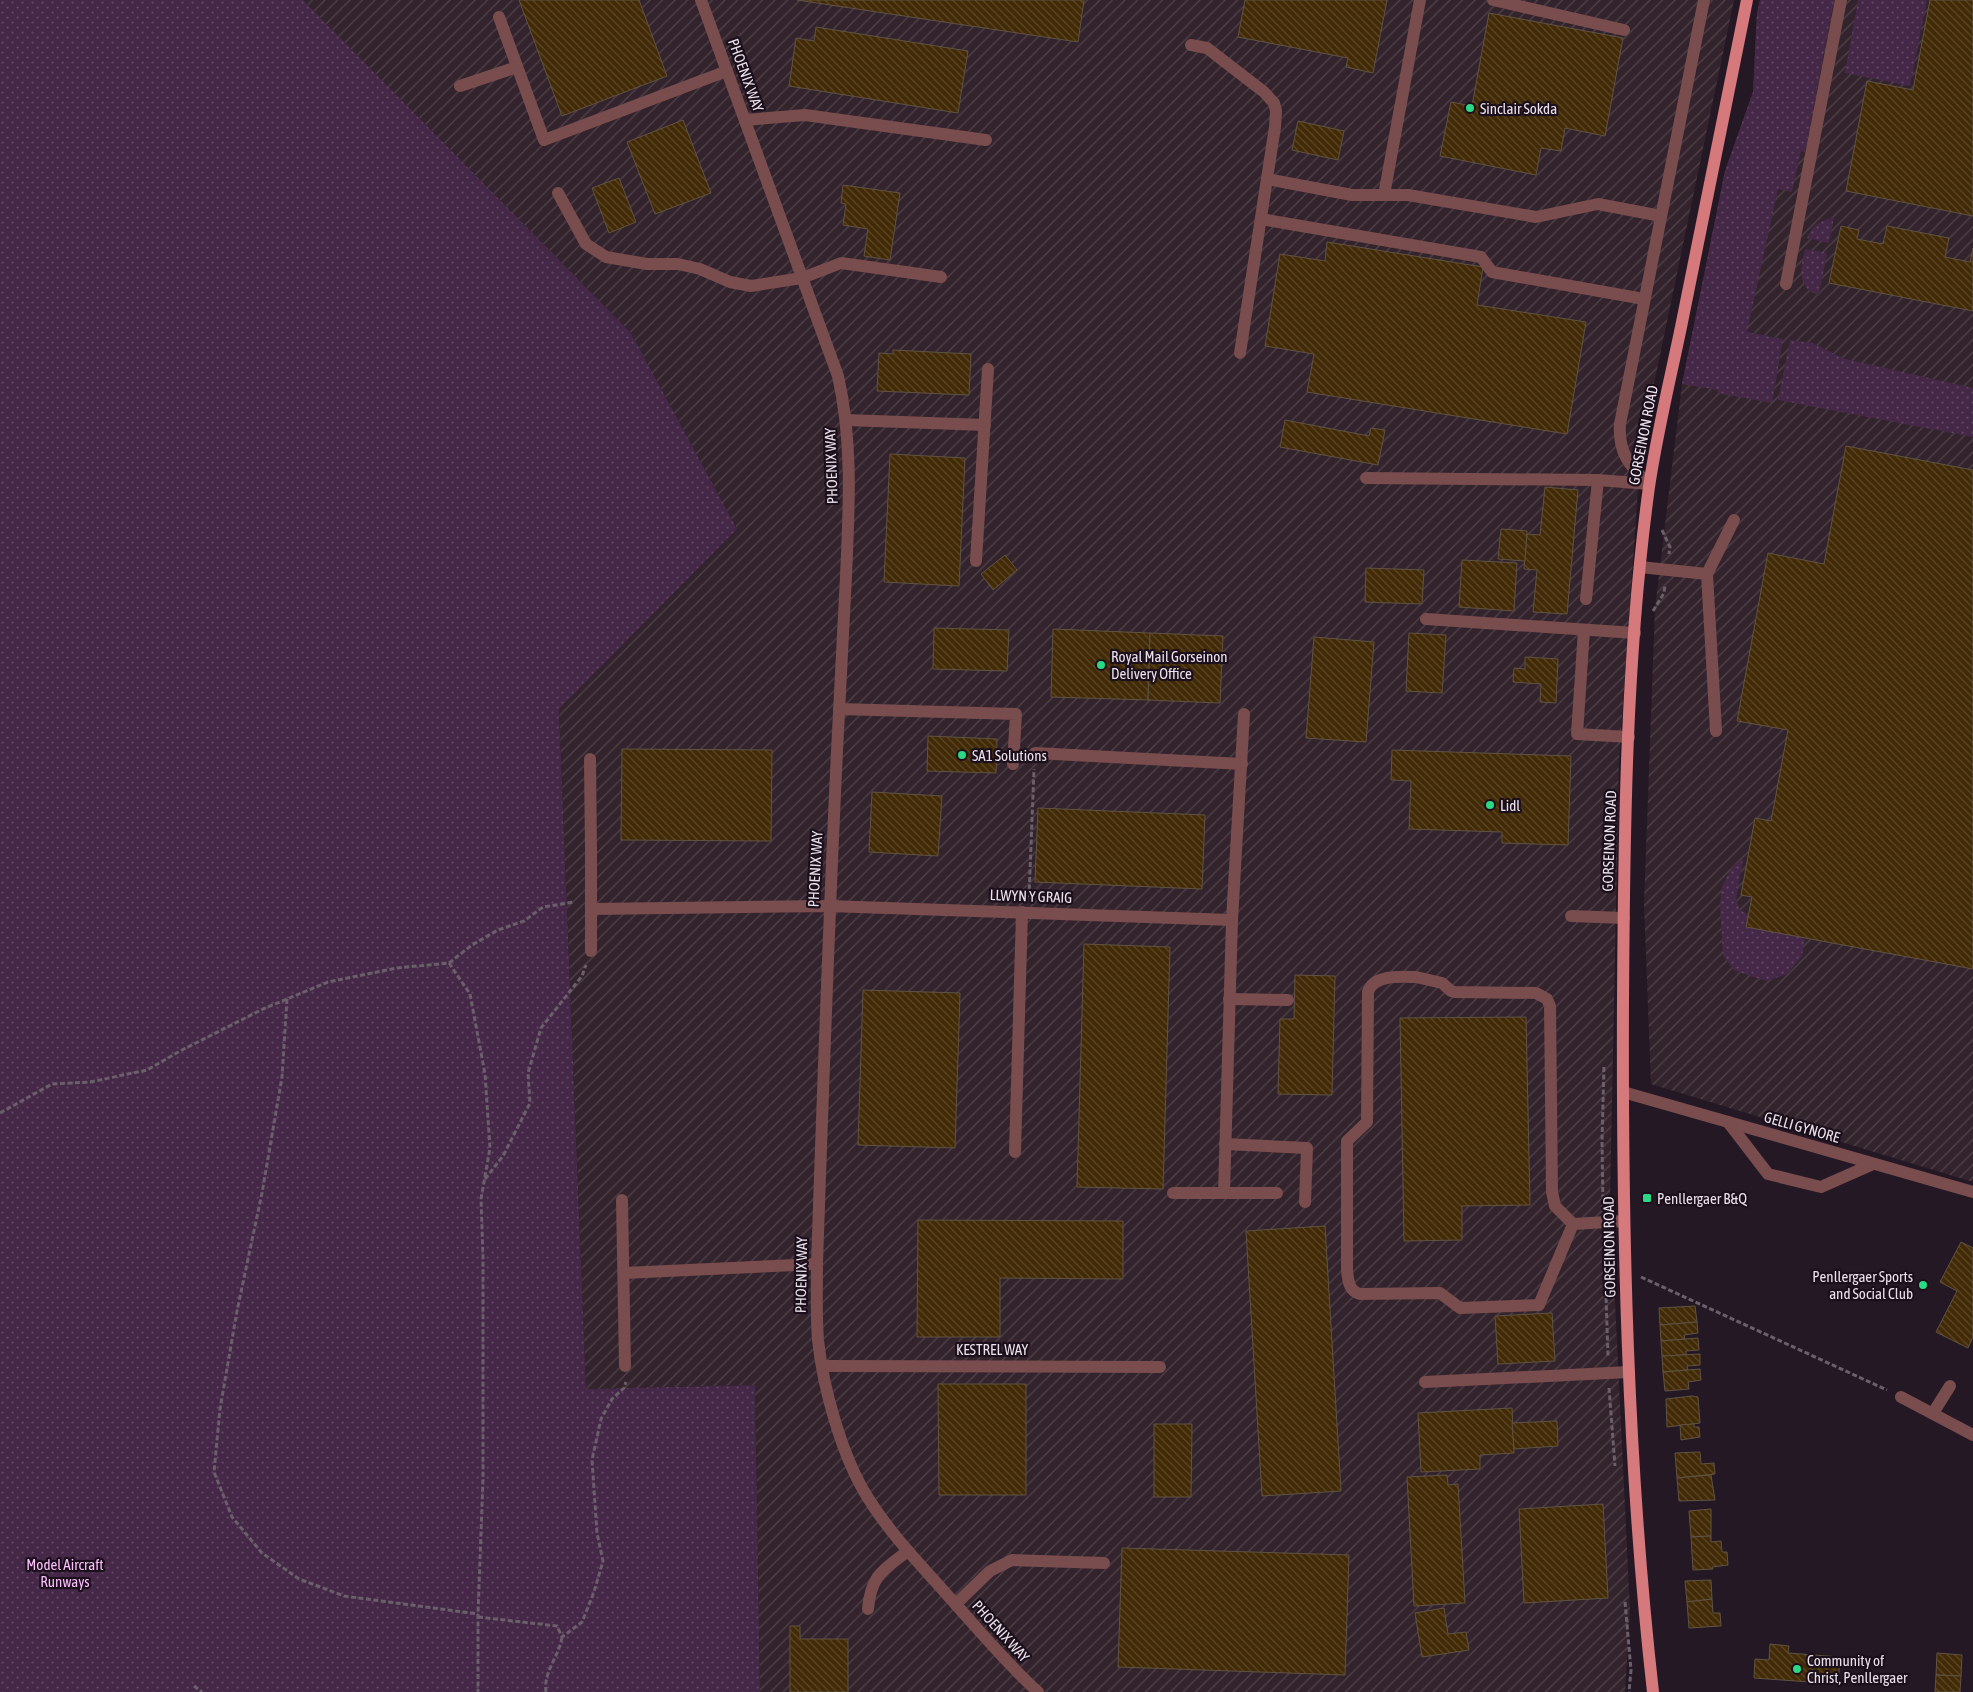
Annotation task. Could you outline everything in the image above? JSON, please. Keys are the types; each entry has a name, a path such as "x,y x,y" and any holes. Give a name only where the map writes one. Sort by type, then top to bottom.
{"main road":[{"name":"GORSEINON ROAD","path":"1653,1692 1645,1619 1629,1372 1624,1221 1624,918 1629,737 1640,567 1649,484 1747,0"}],"street":[{"name":"PHOENIX WAY","path":"701,0 838,376 846,420 850,471 829,906 817,1264 817,1320 823,1366 834,1414 858,1480 878,1512 908,1551 1014,1670 1038,1692"},
{"path":"1384,196 1420,0"},
{"path":"1493,0 1624,30"},
{"path":"1649,484 1637,474 1627,460 1620,436 1623,407 1704,0"},
{"path":"1786,284 1841,0"},
{"path":"499,17 544,140 727,71"},
{"path":"1191,45 1207,48 1264,92 1274,103 1276,111 1240,353"},
{"path":"460,86 517,67"},
{"path":"745,120 805,115 986,140"},
{"path":"1267,179 1352,194 1408,196 1536,217 1598,204 1661,216"},
{"path":"558,192 586,244 606,256 648,264 678,264 700,269 730,282 751,286 802,278 841,263 941,277"},
{"path":"1261,219 1481,257 1492,272 1644,299"},
{"path":"976,561 988,369"},
{"path":"846,420 985,425"},
{"path":"1366,478 1598,480 1649,484"},
{"path":"1586,599 1598,480"},
{"path":"1716,731 1707,574 1734,520"},
{"path":"1640,567 1707,574"},
{"path":"1426,619 1635,633"},
{"path":"1584,630 1577,734 1629,737"},
{"path":"839,709 1016,714 1013,764"},
{"path":"1224,1193 1232,920 1244,714"},
{"path":"1035,753 1242,764"},
{"path":"590,759 592,852 591,951"},
{"name":"LLWYN Y GRAIG","path":"591,904 829,906 1232,920"},
{"path":"1015,1152 1026,912"},
{"path":"1571,916 1624,918"},
{"path":"1573,1224 1539,1305 1460,1308 1440,1294 1360,1294 1352,1289 1347,1270 1347,1141 1367,1122 1368,992 1370,986 1385,978 1416,977 1442,982 1452,992 1531,992 1542,995 1547,999 1550,1011 1552,1192 1555,1206 1573,1224 1624,1221"},
{"path":"1229,999 1288,1000"},
{"name":"GELLI GYNORE","path":"1623,1092 1973,1192"},
{"path":"1728,1122 1768,1174 1822,1188 1872,1164"},
{"path":"1225,1144 1307,1148 1305,1202"},
{"path":"1173,1193 1277,1193"},
{"path":"622,1200 625,1366"},
{"path":"624,1273 817,1264"},
{"name":"KESTREL WAY","path":"823,1366 1160,1367"},
{"path":"1425,1382 1629,1372"},
{"path":"1933,1413 1950,1386"},
{"path":"1901,1397 1973,1435"},
{"path":"868,1609 871,1587 877,1577 908,1551"},
{"path":"956,1604 990,1571 1012,1560 1104,1563"}],"path":[{"path":"1653,612 1664,594 1670,547 1660,528"},
{"path":"1026,912 1035,753"},
{"path":"0,1113 52,1084 90,1082 147,1070 182,1050 287,999 328,982 397,968 449,964 472,945 498,930 524,921 543,907 591,904"},
{"path":"485,1179 503,1156 530,1103 528,1073 541,1028 582,976 591,951"},
{"path":"449,964 470,994 485,1074 490,1148 481,1199 484,1257 483,1479 478,1616 478,1692"},
{"path":"287,999 282,1077 262,1192 220,1408 214,1472 232,1517 262,1553 299,1579 344,1596 557,1626 562,1637 544,1682 546,1692"},
{"path":"1605,1057 1602,1141 1603,1222 1609,1374 1616,1470"},
{"path":"1626,1270 1901,1397"},
{"path":"562,1637 582,1622 594,1592 603,1561 597,1533 592,1460 602,1418 612,1399 624,1388 628,1371 625,1366"},
{"path":"1625,1600 1631,1670 1629,1692"},
{"path":"194,1686 202,1692"}],"shaded area":[{"path":"303,0 1734,0 1641,446 1619,760 1610,1198 1630,1611 1625,1692 760,1692 755,1385 586,1389 559,709 737,529 631,333"},
{"path":"1760,0 1973,0 1973,1182 1651,1084 1644,904 1655,608 1682,384 1725,171 1753,92 1757,13"}],"green space":[{"name":"Model Aircraft Runways","path":"0,0 303,0 631,333 737,529 559,709 586,1389 755,1385 760,1692 0,1692"},
{"path":"1760,0 1834,0 1805,152 1801,151 1792,192 1778,189 1747,332 1783,339 1772,403 1717,393 1718,390 1682,384 1725,171 1753,92 1757,13"},
{"path":"1858,0 1927,0 1910,86 1845,73"},
{"path":"1834,217 1829,243 1807,238 1817,224"},
{"path":"1805,249 1827,253 1819,295 1811,292 1806,287 1801,276"},
{"path":"1790,340 1812,343 1845,359 1973,388 1973,437 1778,400"},
{"path":"1743,859 1736,899 1740,910 1749,915 1746,927 1805,938 1802,956 1787,974 1767,981 1735,971 1723,956 1720,905 1722,886 1733,866"}],"building":[{"path":"519,0 639,0 667,76 562,116"},
{"path":"797,0 1084,0 1078,42"},
{"path":"1245,0 1387,0 1373,73 1346,67 1348,58 1238,37"},
{"path":"1930,0 1973,0 1973,216 1846,191 1867,81 1913,90"},
{"path":"1489,13 1623,38 1605,136 1565,128 1561,151 1541,148 1536,175 1440,156 1451,102 1472,106"},
{"path":"816,27 968,51 958,113 789,86 796,38 814,41"},
{"path":"683,120 711,193 655,214 627,142"},
{"path":"1298,121 1344,131 1338,160 1292,150"},
{"path":"619,178 636,222 609,233 592,188"},
{"path":"843,185 900,193 890,260 864,256 868,229 843,225 846,204 841,203"},
{"path":"1841,226 1859,230 1857,239 1883,244 1887,226 1949,238 1945,257 1970,262 1973,248 1973,311 1829,283"},
{"path":"1327,242 1483,267 1477,305 1586,322 1567,434 1307,392 1314,354 1265,346 1280,254 1325,261"},
{"path":"893,350 971,354 969,395 877,391 879,353 893,354"},
{"path":"1285,420 1369,436 1371,428 1385,430 1378,465 1280,447"},
{"path":"1846,446 1973,470 1973,969 1746,927 1752,897 1741,895 1755,818 1771,821 1788,730 1737,721 1768,553 1824,564"},
{"path":"890,454 965,458 959,586 884,582"},
{"path":"1545,487 1578,490 1567,614 1533,612 1537,570 1524,569 1527,534 1540,535"},
{"path":"1501,529 1527,531 1525,561 1498,559"},
{"path":"1005,555 1017,570 993,590 981,574"},
{"path":"1462,560 1517,563 1514,611 1459,607"},
{"path":"1366,568 1424,570 1422,604 1365,602"},
{"path":"934,628 1009,630 1007,671 933,669"},
{"name":"Royal Mail Gorseinon Delivery Office","path":"1053,629 1150,633 1148,700 1051,697"},
{"path":"1150,633 1223,636 1220,703 1148,700"},
{"path":"1409,633 1446,635 1442,693 1406,691"},
{"path":"1314,637 1374,642 1366,742 1306,738"},
{"path":"1525,657 1558,659 1556,703 1540,702 1541,684 1513,682 1514,668 1525,669"},
{"name":"SA1 Solutions","path":"928,736 997,739 996,773 927,771"},
{"path":"622,749 772,750 771,841 621,840"},
{"name":"Lidl","path":"1392,750 1571,756 1568,845 1502,843 1502,832 1409,829 1411,781 1391,780"},
{"path":"872,792 942,796 938,856 869,852"},
{"path":"1038,808 1205,815 1202,889 1035,882"},
{"path":"1084,944 1170,947 1163,1189 1077,1187"},
{"path":"1295,975 1335,976 1332,1095 1278,1094 1280,1019 1294,1019"},
{"path":"863,990 960,993 955,1148 858,1145"},
{"path":"1526,1017 1530,1205 1462,1206 1462,1240 1404,1241 1400,1018"},
{"path":"918,1220 1123,1221 1123,1279 1000,1278 1000,1337 917,1337"},
{"path":"1325,1226 1341,1491 1262,1496 1246,1231"},
{"path":"1961,1242 1973,1248 1973,1337 1968,1348 1936,1332 1957,1291 1940,1282"},
{"path":"1695,1306 1697,1322 1660,1325 1659,1308"},
{"path":"1552,1313 1555,1361 1498,1364 1495,1316"},
{"path":"1697,1322 1698,1333 1684,1335 1685,1339 1661,1341 1660,1325"},
{"path":"1698,1338 1699,1350 1686,1351 1686,1355 1662,1356 1661,1341"},
{"path":"1700,1354 1700,1365 1687,1366 1688,1370 1663,1372 1662,1356"},
{"path":"1700,1369 1701,1380 1688,1382 1689,1389 1665,1391 1663,1372"},
{"path":"938,1384 1026,1384 1026,1495 939,1495"},
{"path":"1698,1397 1700,1423 1667,1427 1666,1399"},
{"path":"1512,1408 1514,1453 1480,1455 1480,1469 1421,1472 1418,1413"},
{"path":"1557,1421 1558,1446 1514,1449 1512,1423"},
{"path":"1154,1424 1192,1424 1191,1497 1154,1497"},
{"path":"1694,1424 1694,1427 1699,1427 1700,1437 1681,1440 1680,1425"},
{"path":"1700,1452 1701,1464 1714,1463 1715,1474 1677,1478 1675,1453"},
{"path":"1447,1475 1448,1485 1458,1484 1465,1603 1414,1606 1407,1477"},
{"path":"1711,1475 1715,1500 1679,1501 1677,1478"},
{"path":"1603,1504 1608,1598 1524,1603 1519,1509"},
{"path":"1711,1509 1711,1536 1691,1537 1689,1511"},
{"path":"1711,1536 1711,1542 1721,1541 1722,1552 1727,1552 1728,1565 1712,1567 1713,1569 1693,1570 1691,1537"},
{"path":"1122,1548 1349,1555 1345,1675 1118,1667"},
{"path":"1711,1580 1712,1599 1687,1602 1685,1581"},
{"path":"1712,1599 1713,1613 1720,1613 1721,1626 1689,1628 1687,1602"},
{"path":"1444,1608 1448,1634 1466,1632 1469,1650 1422,1657 1415,1613"},
{"path":"790,1626 800,1626 800,1639 848,1639 848,1692 790,1692"},
{"name":"Community of Christ, Penllergaer","path":"1770,1644 1789,1646 1788,1653 1840,1657 1838,1684 1754,1678 1755,1659 1769,1660"},
{"path":"1937,1653 1962,1655 1961,1676 1936,1675"},
{"path":"1936,1675 1961,1676 1960,1692 1935,1692"}],"place":[{"name":"Sinclair Sokda","path":"1470,108"},
{"name":"Royal Mail Gorseinon Delivery Office","path":"1101,665"},
{"name":"SA1 Solutions","path":"962,755"},
{"name":"Lidl","path":"1490,805"},
{"name":"Penllergaer B&Q","path":"1647,1198"},
{"name":"Penllergaer Sports and Social Club","path":"1923,1285"},
{"name":"Community of Christ, Penllergaer","path":"1797,1669"}]}
